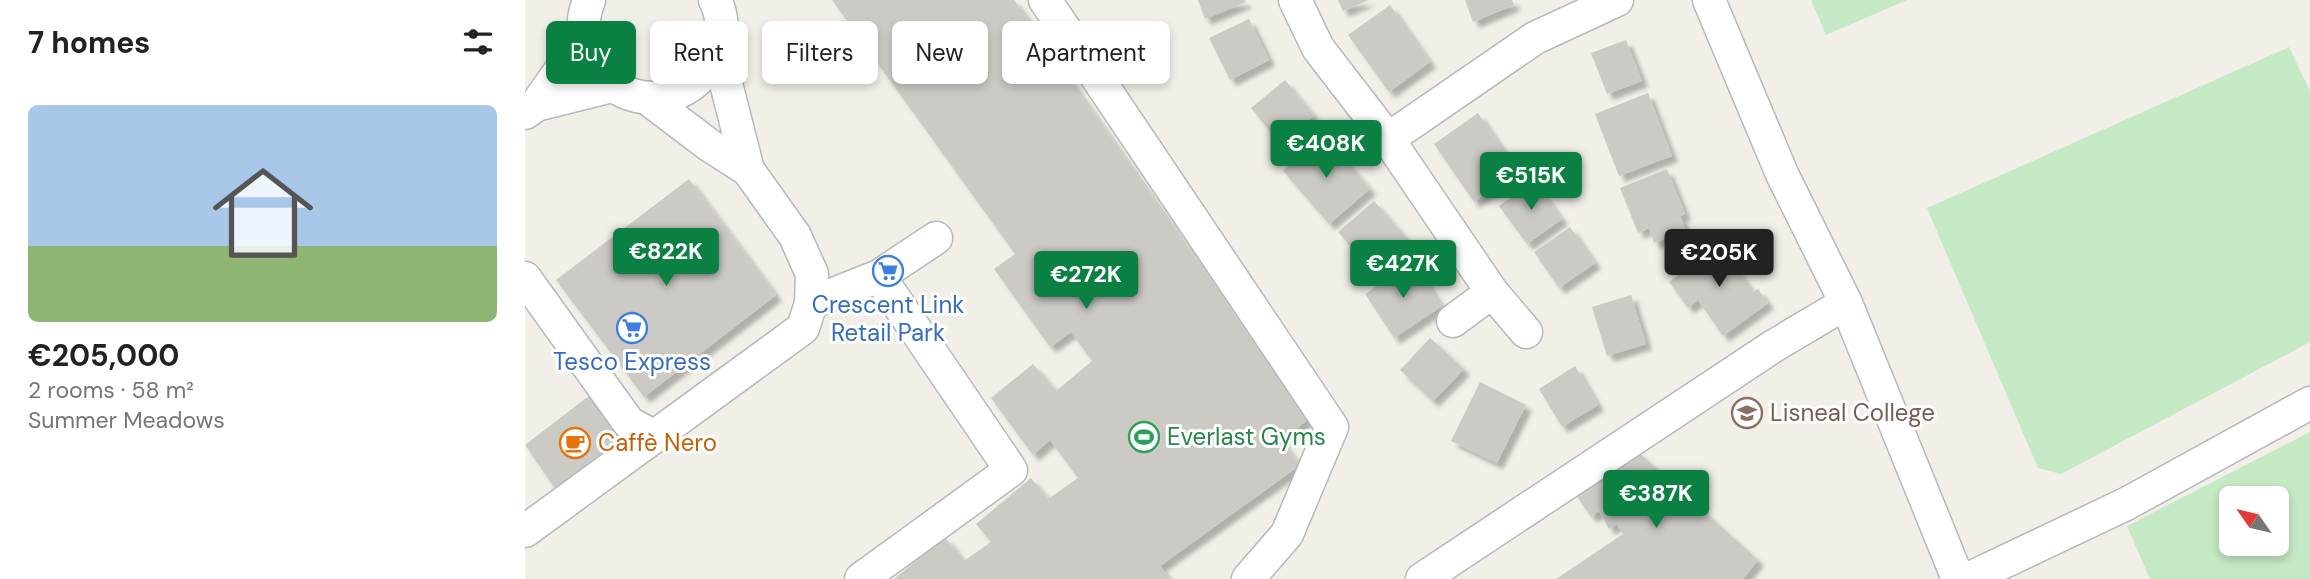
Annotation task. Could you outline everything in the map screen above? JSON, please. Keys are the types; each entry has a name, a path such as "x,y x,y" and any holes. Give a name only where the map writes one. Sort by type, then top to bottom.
{"street":[{"path":"583,21 589,0"},
{"path":"721,21 733,0"},
{"path":"1045,0 1332,427 1287,534 1248,579"},
{"path":"1295,0 1318,48 1388,139 1492,292 1526,332"},
{"path":"1388,139 1535,38 1617,0"},
{"path":"1709,0 1782,174 1846,303 1958,579"},
{"path":"531,109 549,84"},
{"path":"531,109 612,86 623,92 647,98 670,96 694,84"},
{"path":"730,84 748,170"},
{"path":"525,531 803,328 811,303 812,274 795,236 748,170 709,145 647,98"},
{"path":"811,303 879,276 936,238"},
{"path":"861,579 1011,470 879,276"},
{"path":"525,278 629,423 655,437"},
{"path":"1453,321 1492,292"},
{"path":"1422,579 1761,354 1846,303"},
{"path":"1968,579 2126,504 2310,403"}],"green space":[{"path":"1811,0 1907,0 1826,35"},
{"path":"2289,47 2310,91 2310,342 2061,474 2038,468 1927,208"},
{"path":"2310,432 2310,579 2150,579 2127,526"}],"building":[{"path":"832,0 1014,0 1029,21 1002,21 1002,84 1073,84 1308,419 1282,441 1300,465 1160,566 1170,579 894,579 945,537 964,561 991,542 976,524 1031,478 1048,499 1078,478 1050,440 1033,455 991,398 1033,364 1056,391 1092,361 1071,332 1050,347 994,269 1015,254 893,84 988,84 988,21 892,21 892,83 878,64 878,21 847,21"},
{"path":"1198,0 1245,0 1246,2 1205,19"},
{"path":"1338,0 1369,0 1343,11"},
{"path":"1465,0 1512,0 1514,5 1473,22"},
{"path":"1390,5 1430,62 1389,92 1348,35"},
{"path":"1249,19 1269,60 1230,80 1209,38"},
{"path":"1626,40 1642,81 1607,94 1591,53"},
{"path":"1285,80 1314,116 1280,143 1251,108"},
{"path":"1648,93 1672,156 1619,176 1595,114"},
{"path":"1478,113 1518,171 1474,202 1434,144"},
{"path":"1324,135 1370,189 1329,224 1283,171"},
{"path":"1667,169 1685,214 1680,216 1686,230 1654,243 1649,228 1638,233 1620,188"},
{"path":"689,179 776,295 644,397 556,280"},
{"path":"1534,181 1562,219 1527,244 1499,206"},
{"path":"1374,201 1406,238 1369,268 1338,232"},
{"path":"1570,227 1595,263 1559,288 1534,252"},
{"path":"1726,241 1742,263 1734,266 1753,292 1758,289 1768,303 1723,336 1698,300 1688,308 1669,282"},
{"path":"1413,262 1442,306 1394,338 1365,294"},
{"path":"1631,295 1646,344 1607,356 1592,307"},
{"path":"1430,338 1464,369 1433,401 1400,370"},
{"path":"1575,366 1598,405 1562,427 1539,389"},
{"path":"1480,382 1526,405 1497,463 1451,441"},
{"name":"Caffè Nero","path":"590,395 626,440 556,490 525,445"},
{"path":"1637,451 1758,560 1743,579 1556,579 1623,534 1617,524 1609,529 1599,511 1591,517 1574,492"}],"place":[{"name":"Crescent Link Retail Park","path":"888,271"},
{"name":"Tesco Express","path":"632,328"},
{"name":"Lisneal College","path":"1747,413"},
{"name":"Everlast Gyms","path":"1144,437"},
{"name":"Caffè Nero","path":"575,443"}]}
